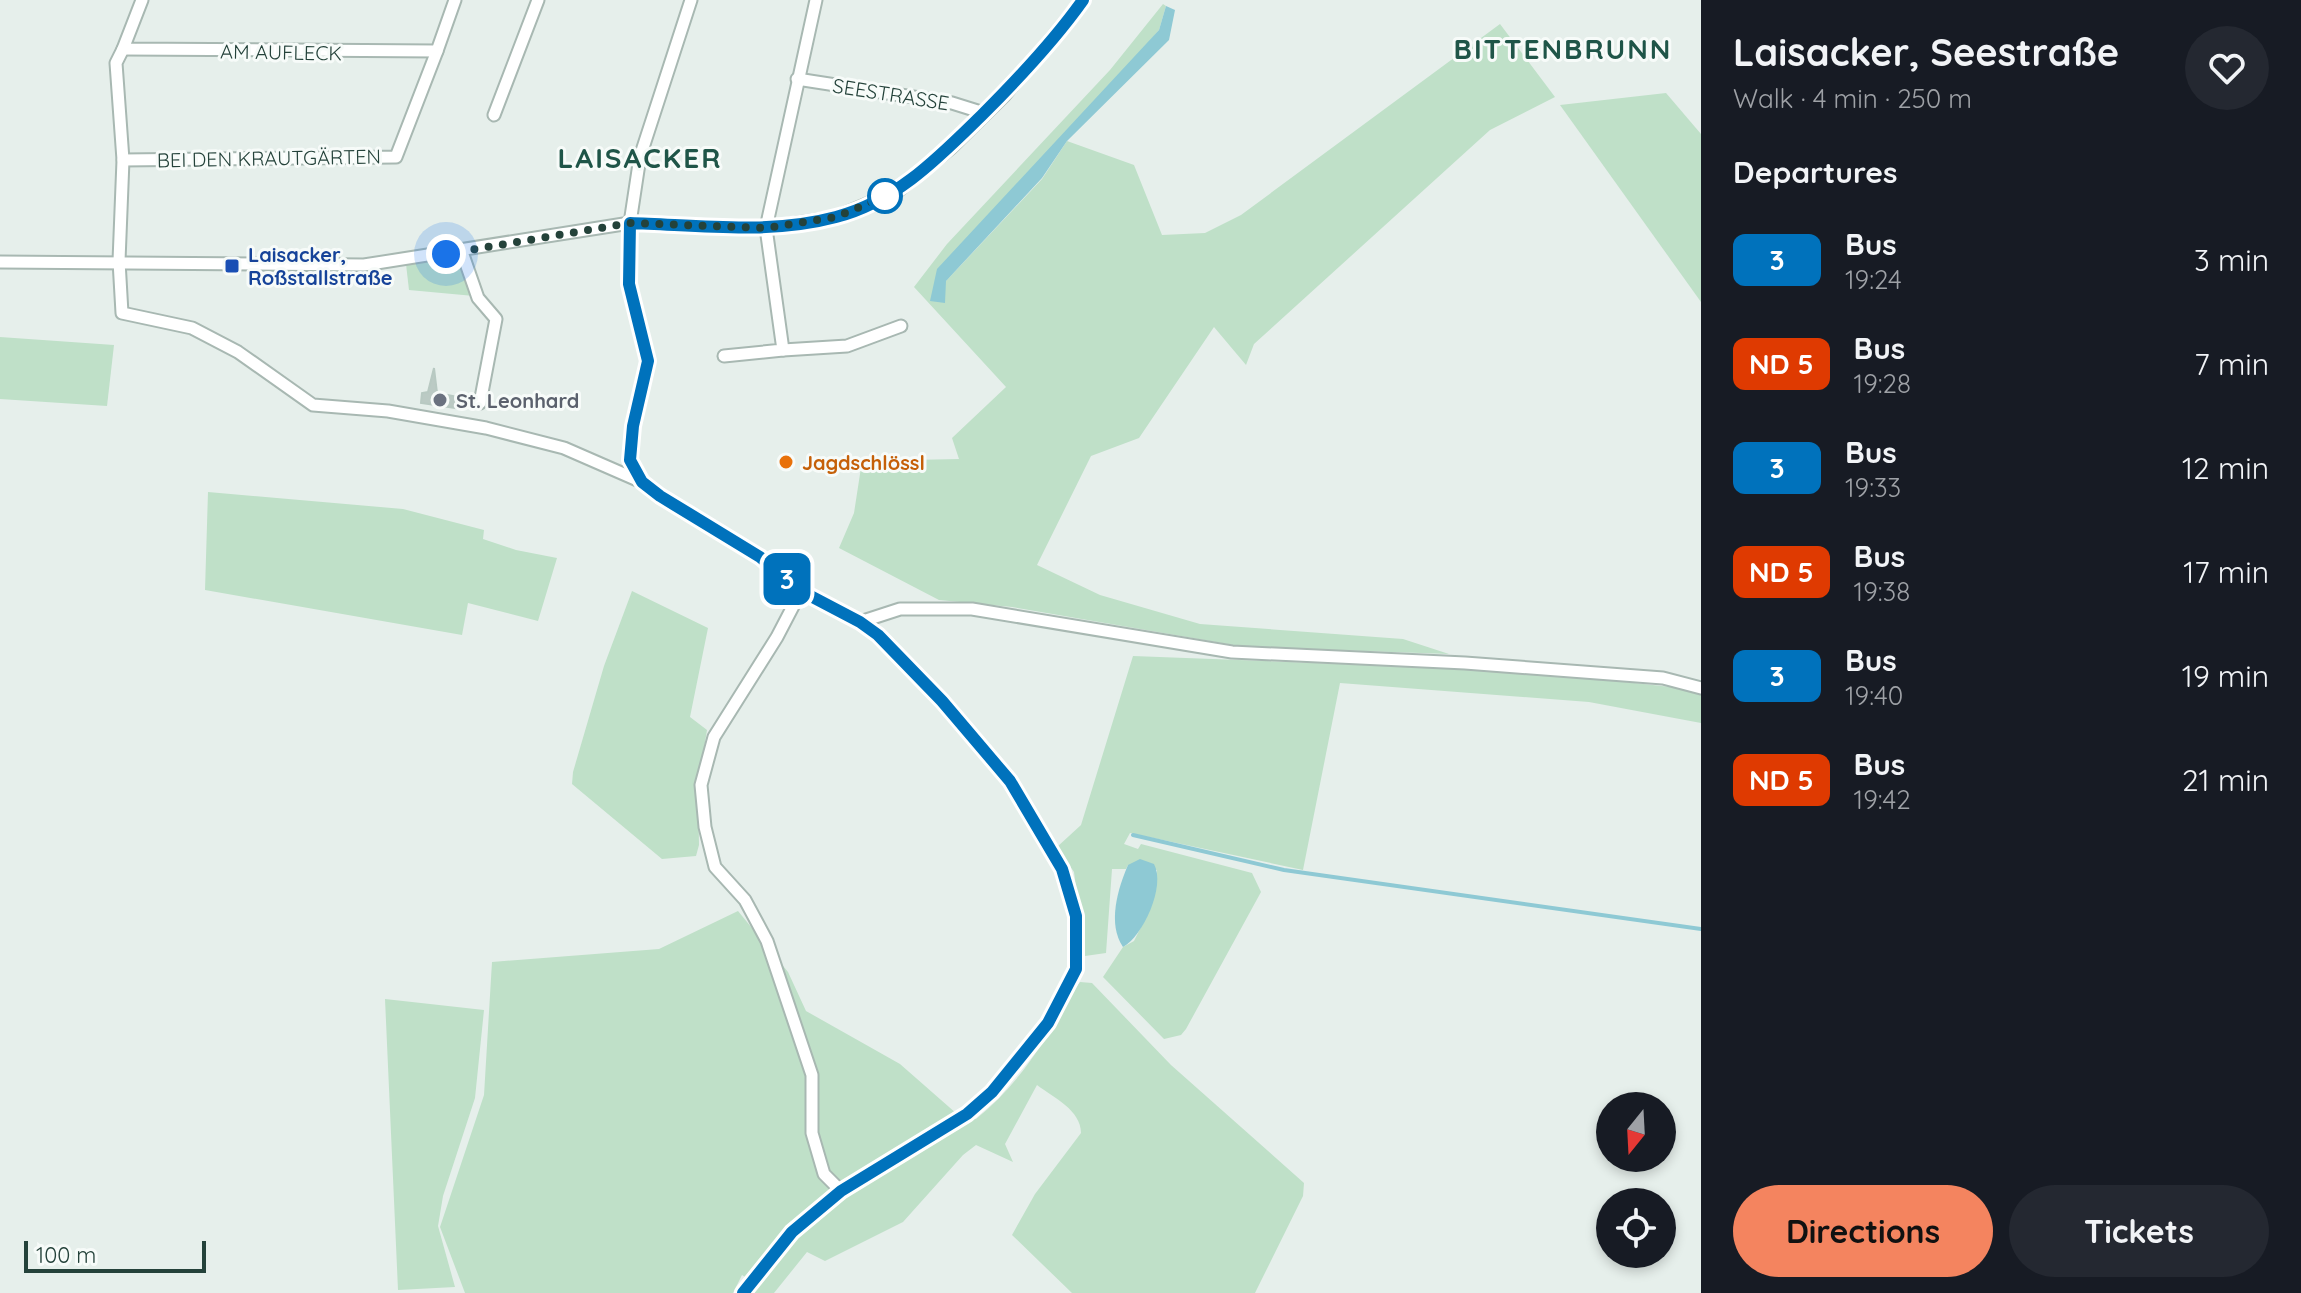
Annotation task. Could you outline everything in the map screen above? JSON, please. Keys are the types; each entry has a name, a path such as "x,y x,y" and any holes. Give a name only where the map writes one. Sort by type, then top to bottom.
{"street":[{"path":"142,0 116,63 123,160 119,261 122,313 192,328 238,352 313,405 388,411 486,428 564,448 642,482 760,557 801,591 878,635 942,701 1013,786 1062,869 1076,916 1076,969 1048,1023 992,1092 967,1114 841,1191 792,1232 743,1293"},
{"path":"437,51 455,0"},
{"path":"494,115 538,0"},
{"path":"642,482 630,460 633,426 648,361 629,284 630,223 640,157 691,0"},
{"path":"783,350 766,228 816,0"},
{"name":"SEESTRASSE","path":"1065,0 1081,2"},
{"name":"SEESTRASSE","path":"0,262 364,265 462,252 630,223 766,228 836,217 898,191 951,148 1004,96 1081,2"},
{"name":"AM AUFLECK","path":"123,49 437,51"},
{"name":"BEI DEN KRAUTGÄRTEN","path":"123,160 396,157 437,51"},
{"name":"SEESTRASSE","path":"797,79 952,103 984,113"},
{"path":"462,252 478,298 496,319 480,403"},
{"path":"724,356 847,346 901,326"},
{"path":"801,591 777,637 714,737 701,785 705,827 715,867 745,900 767,941 812,1075 812,1133 824,1174 841,1191"},
{"path":"860,622 900,609 972,609 1232,652 1465,663 1663,678 1701,688"}],"green space":[{"path":"1163,4 1166,6 1159,30 946,281 1042,179 1067,141 1134,165 1162,235 1205,233 1241,215 1500,24 1555,97 1490,130 1254,344 1246,365 1214,327 1139,438 1091,456 1037,565 1100,595 1200,624 1403,639 1449,654 1245,647 1012,607 939,600 839,548 854,513 862,461 959,459 952,438 1006,387 914,287 947,244 1110,70"},
{"path":"1666,93 1701,134 1701,302 1560,105"},
{"path":"460,256 474,296 409,290 406,264"},
{"path":"0,337 114,345 107,406 0,399"},
{"path":"208,492 403,509 484,530 483,539 516,550 557,558 538,621 468,603 462,635 205,590"},
{"path":"632,591 708,628 690,717 707,730 698,786 699,845 696,856 662,859 572,784 604,666"},
{"path":"1133,656 1525,671 1671,687 1701,695 1701,723 1589,702 1340,683 1303,870 1130,833 1124,844 1138,849 1141,844 1252,873 1261,892 1186,1029 1181,1035 1164,1039 1103,977 1123,947 1134,941 1151,907 1157,870 1128,865 1126,869 1112,869 1106,953 1085,956 1074,872 1057,847 1081,825"},
{"path":"738,911 788,972 806,1011 900,1064 957,1114 976,1119 1004,1093 1028,1064 1080,982 1092,983 1171,1065 1304,1183 1303,1196 1255,1293 1072,1293 1012,1235 1035,1194 1081,1133 1072,1111 1037,1085 1005,1144 1013,1162 976,1145 963,1155 903,1222 825,1261 807,1252 774,1293 751,1293 756,1284 742,1275 733,1293 465,1293 440,1227 484,1095 492,962 659,949"},
{"path":"385,999 484,1010 475,1098 443,1196 438,1226 455,1287 398,1290"}],"water":[{"path":"1166,6 1175,10 1169,40 1067,141 1042,178 946,281 945,303 930,301 937,269 1159,30"},
{"path":"1140,859 1154,864 1157,873 1155,897 1145,922 1123,947 1116,928 1118,895 1128,865"}],"building":[{"name":"St. Leonhard","path":"434,368 437,393 458,397 456,408 421,403 422,393 428,392"}],"waterway":[{"path":"1133,835 1284,870 1701,929"}],"bus line":[{"name":"3","path":"743,1293 792,1232 841,1191 967,1114 1019,1062 1048,1023 1076,969 1076,916 1062,869 1010,781 942,701 878,635 801,591 760,557 642,482 630,460 633,426 648,361 629,284 630,223 766,228 836,217 898,191 951,148 1004,96 1083,0"}],"place":[{"name":"Laisacker, Roßstallstraße","path":"232,266"},
{"name":"St. Leonhard","path":"440,400"},
{"name":"Jagdschlössl","path":"786,462"}],"district":[{"name":"BITTENBRUNN","path":"1563,48"},
{"name":"LAISACKER","path":"640,157"}],"route":[{"path":"446,254 630,223 766,228 836,217 888,195 885,196"}]}
